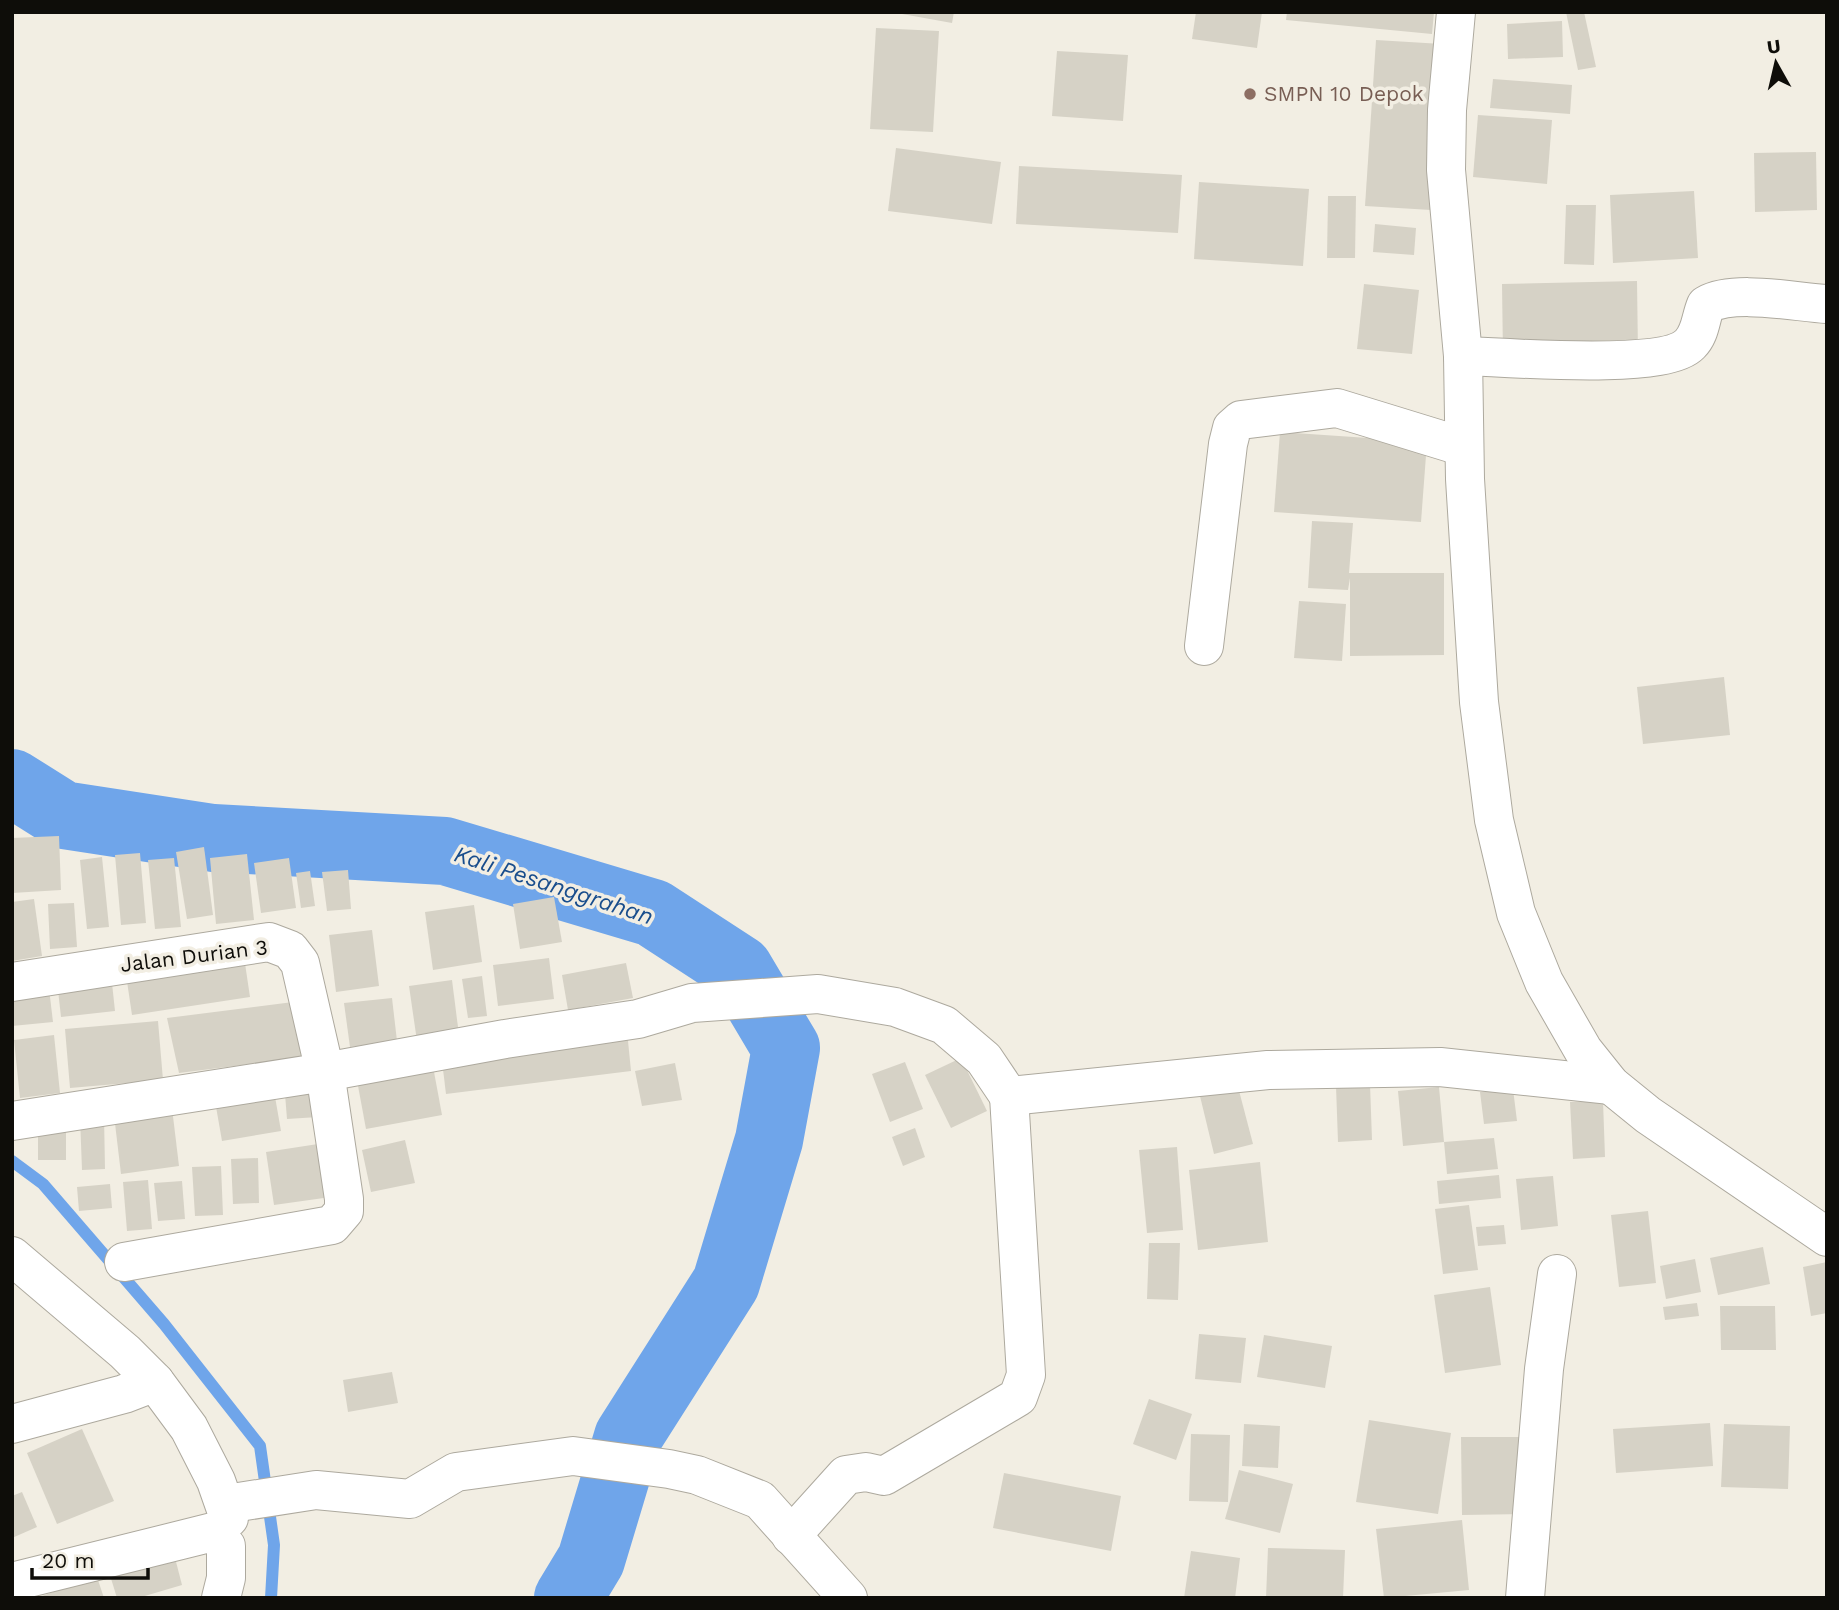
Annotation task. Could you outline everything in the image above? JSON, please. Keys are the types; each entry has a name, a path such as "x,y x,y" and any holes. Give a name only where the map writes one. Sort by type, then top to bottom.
{"street":[{"path":"1456,12 1447,110 1446,170 1463,356 1464,447 1480,715 1492,807 1505,874 1530,953 1544,982 1583,1050 1611,1085 1648,1115 1827,1237"},
{"path":"1463,356 1616,360 1657,357 1689,346 1700,329 1706,305 1716,299 1744,297 1827,304"},
{"path":"1204,646 1209,580 1228,444 1232,428 1241,421 1337,408 1464,447"},
{"name":"Jalan Durian 3","path":"12,982 269,942 290,950 300,963 325,1072 344,1211 332,1226 124,1262"},
{"path":"12,1121 638,1019 692,1003 818,994 895,1007 944,1025 985,1059 1010,1096 1026,1375 1018,1397 884,1476 866,1472 846,1475 791,1536"},
{"path":"1010,1096 1268,1070 1427,1067 1611,1085"},
{"path":"16,1265 125,1352 155,1382 188,1428 228,1514 226,1578 221,1598"},
{"path":"1525,1598 1544,1369 1557,1273"},
{"path":"12,1424 124,1394 155,1382"},
{"path":"12,1582 228,1514 316,1490 410,1499 456,1472 573,1456 696,1475 760,1500 848,1598"}],"building":[{"path":"891,12 954,12 952,23"},
{"path":"1196,12 1262,12 1257,48 1192,39"},
{"path":"1287,12 1434,12 1432,34 1286,20"},
{"path":"1566,12 1584,12 1596,67 1578,70"},
{"path":"1562,21 1563,57 1508,59 1507,24"},
{"path":"876,28 939,31 933,132 870,129"},
{"path":"1376,40 1442,44 1431,210 1365,206"},
{"path":"1057,51 1128,55 1123,121 1052,116"},
{"path":"1493,79 1572,85 1570,114 1490,108"},
{"path":"1478,115 1552,120 1547,184 1473,177"},
{"path":"896,148 1001,162 992,224 888,211"},
{"path":"1816,152 1817,210 1755,212 1754,153"},
{"path":"1019,166 1182,175 1178,233 1016,224"},
{"path":"1199,182 1309,189 1303,266 1194,259"},
{"path":"1694,191 1698,258 1613,263 1610,195"},
{"path":"1328,196 1356,196 1355,258 1327,258"},
{"path":"1566,205 1596,205 1594,265 1564,264"},
{"path":"1375,224 1416,228 1414,255 1373,252"},
{"path":"1637,281 1638,354 1503,356 1502,284"},
{"path":"1364,284 1419,290 1412,354 1357,349"},
{"path":"1280,432 1427,442 1421,522 1274,512"},
{"path":"1312,521 1353,523 1349,573 1444,573 1444,655 1350,656 1350,578 1348,590 1308,588"},
{"path":"1299,601 1346,604 1342,661 1294,658"},
{"path":"1724,677 1730,735 1643,744 1637,687"},
{"path":"59,836 61,890 12,893 12,838"},
{"path":"204,847 213,915 187,919 176,852"},
{"path":"140,853 146,923 121,925 115,855"},
{"path":"247,854 254,920 216,924 210,858"},
{"path":"102,857 109,927 87,929 80,860"},
{"path":"174,858 181,927 155,929 148,860"},
{"path":"289,858 296,908 261,913 254,863"},
{"path":"348,870 351,909 327,911 322,872"},
{"path":"310,871 315,906 301,908 296,873"},
{"path":"554,897 562,942 520,949 513,904"},
{"path":"34,899 42,956 12,961 12,902"},
{"path":"74,903 77,947 50,949 48,904"},
{"path":"474,905 482,962 433,970 425,912"},
{"path":"372,930 379,986 336,992 329,935"},
{"path":"243,950 250,997 132,1015 125,968"},
{"path":"549,958 554,999 498,1006 493,965"},
{"path":"626,963 633,998 568,1010 562,975"},
{"path":"111,974 115,1011 61,1017 57,981"},
{"path":"482,976 487,1016 468,1018 462,979"},
{"path":"48,980 53,1022 12,1026 12,984"},
{"path":"452,980 459,1035 417,1041 409,986"},
{"path":"392,998 397,1041 350,1047 344,1003"},
{"path":"301,1001 305,1057 179,1073 167,1018"},
{"path":"158,1021 163,1080 70,1088 65,1029"},
{"path":"627,1031 631,1071 446,1094 441,1053"},
{"path":"54,1035 60,1093 20,1098 14,1040"},
{"path":"961,1058 987,1111 951,1128 925,1075"},
{"path":"432,1061 442,1115 366,1129 356,1075"},
{"path":"905,1062 923,1109 890,1122 872,1074"},
{"path":"675,1063 682,1100 642,1106 635,1071"},
{"path":"1237,1083 1253,1144 1214,1154 1199,1092"},
{"path":"1370,1084 1372,1140 1338,1142 1336,1086"},
{"path":"1439,1087 1444,1142 1403,1146 1398,1091"},
{"path":"1513,1089 1517,1121 1484,1124 1480,1092"},
{"path":"274,1091 281,1131 222,1141 215,1101"},
{"path":"317,1093 318,1117 287,1119 285,1094"},
{"path":"1603,1101 1605,1157 1573,1159 1570,1102"},
{"path":"172,1108 179,1166 121,1174 114,1115"},
{"path":"104,1116 105,1169 82,1170 80,1117"},
{"path":"915,1128 925,1157 903,1166 892,1137"},
{"path":"38,1132 66,1132 66,1160 38,1160"},
{"path":"1494,1138 1498,1169 1447,1174 1444,1142"},
{"path":"405,1140 415,1183 371,1192 362,1150"},
{"path":"331,1142 338,1196 274,1205 266,1152"},
{"path":"1177,1147 1183,1230 1147,1233 1139,1150"},
{"path":"258,1158 259,1203 233,1204 231,1159"},
{"path":"1260,1162 1268,1242 1198,1250 1189,1170"},
{"path":"221,1166 223,1215 195,1216 192,1167"},
{"path":"1499,1175 1501,1198 1439,1204 1437,1181"},
{"path":"1553,1176 1558,1226 1521,1230 1516,1179"},
{"path":"148,1180 152,1229 127,1231 123,1182"},
{"path":"182,1181 185,1219 158,1221 154,1183"},
{"path":"110,1184 112,1208 79,1211 77,1187"},
{"path":"1469,1205 1478,1270 1443,1274 1435,1209"},
{"path":"1648,1211 1656,1283 1619,1287 1611,1215"},
{"path":"1504,1225 1506,1244 1478,1246 1476,1227"},
{"path":"1149,1243 1180,1243 1178,1300 1147,1299"},
{"path":"1763,1247 1770,1284 1718,1295 1710,1258"},
{"path":"1695,1259 1701,1292 1666,1299 1660,1266"},
{"path":"1827,1262 1827,1313 1811,1316 1803,1267"},
{"path":"1490,1287 1501,1365 1445,1373 1434,1295"},
{"path":"1697,1303 1699,1316 1665,1320 1663,1307"},
{"path":"1720,1306 1775,1306 1776,1350 1721,1350"},
{"path":"1199,1334 1246,1338 1241,1383 1195,1379"},
{"path":"1264,1335 1332,1346 1325,1388 1257,1377"},
{"path":"392,1372 398,1403 348,1412 343,1380"},
{"path":"1149,1399 1192,1414 1176,1460 1133,1444"},
{"path":"1369,1420 1451,1433 1438,1514 1356,1502"},
{"path":"1710,1423 1713,1466 1616,1473 1613,1429"},
{"path":"1244,1424 1280,1426 1278,1468 1242,1466"},
{"path":"1724,1424 1790,1426 1788,1489 1721,1487"},
{"path":"82,1429 114,1501 57,1524 27,1453"},
{"path":"1191,1434 1230,1435 1228,1502 1189,1501"},
{"path":"1461,1437 1526,1437 1527,1514 1462,1515"},
{"path":"1239,1470 1293,1484 1280,1533 1225,1519"},
{"path":"1004,1473 1121,1496 1111,1551 993,1528"},
{"path":"22,1492 37,1527 12,1538 12,1496"},
{"path":"1462,1520 1469,1590 1384,1598 1376,1529"},
{"path":"1268,1548 1345,1550 1343,1598 1266,1598"},
{"path":"1191,1551 1240,1558 1235,1598 1184,1598"},
{"path":"174,1554 182,1585 138,1598 117,1598 109,1572"},
{"path":"97,1577 104,1598 39,1598 39,1597"}],"waterway":[{"name":"Kali Pesanggrahan","path":"12,783 63,815 213,838 445,851 653,913 739,969 786,1048 769,1140 726,1283 628,1437 591,1560 568,1598"},
{"path":"12,1161 43,1184 164,1324 260,1446 274,1545 271,1598"}],"place":[{"name":"SMPN 10 Depok","path":"1250,94"}]}
